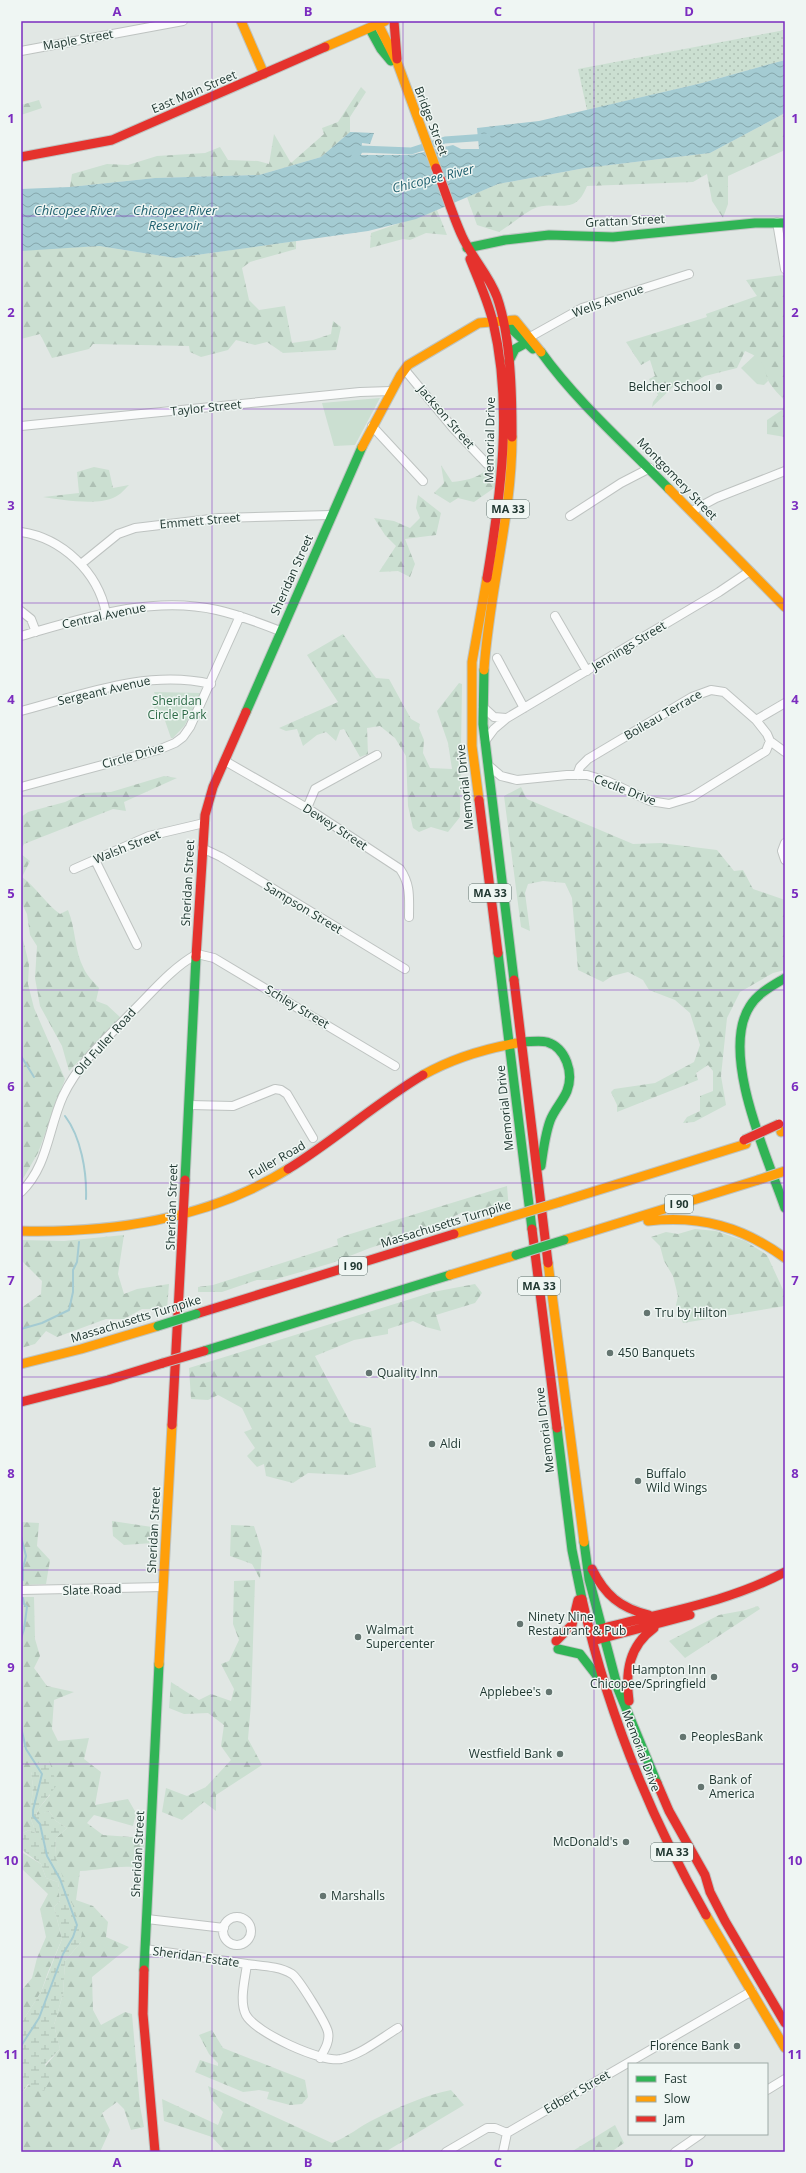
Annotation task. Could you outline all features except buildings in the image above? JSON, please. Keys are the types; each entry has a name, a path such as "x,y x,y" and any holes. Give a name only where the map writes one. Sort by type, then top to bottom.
{"main road":[{"path":"242,21 264,74"},
{"path":"394,21 397,66"},
{"name":"East Main Street","path":"21,157 112,140 264,74 375,23"},
{"name":"Bridge Street","path":"375,23 397,66 467,248"},
{"name":"Grattan Street","path":"467,248 505,240 548,235 613,237 781,223"},
{"name":"Memorial Drive","path":"467,248 479,273 497,298 504,403 503,452 497,521 471,676 472,746 510,1044 524,1170 556,1414 569,1531 590,1637 623,1741 645,1797 661,1831 701,1905 785,2048"},
{"name":"Memorial Drive","path":"498,320 509,361 513,420 511,476 506,524 486,639 483,707 485,741 538,1185 589,1579 602,1634 618,1689 669,1811 705,1875 710,1892 715,1902 785,2023"},
{"name":"Sheridan Street","path":"155,2152 143,2014 145,1949 204,823 213,787 280,631 372,426 391,391 405,370 416,360 480,323 498,320"},
{"name":"Montgomery Street","path":"498,320 512,331 527,337 553,368 785,607"},
{"path":"509,361 516,349 527,337"},
{"path":"785,978 761,992 750,1004 739,1032 738,1048 739,1066 746,1095 785,1208"},
{"path":"785,986 768,996 754,1014 746,1038 746,1053 748,1071 756,1102 785,1187"},
{"name":"Fuller Road","path":"21,1231 70,1233 95,1231 137,1225 184,1214 219,1203 270,1179 319,1149 376,1105 427,1073 464,1056 510,1044 542,1041 554,1046 563,1053 571,1076 568,1088 554,1112 544,1141 538,1185"},
{"name":"Massachusetts Turnpike","path":"21,1364 158,1326 709,1156 783,1127"},
{"name":"I 90","path":"21,1402 108,1380 204,1351 785,1171"},
{"path":"601,1229 655,1219 702,1219 745,1232 772,1248 785,1258"},
{"path":"556,1414 567,1415"},
{"path":"586,1554 598,1582 607,1595 621,1607 633,1612 652,1616"},
{"path":"602,1634 652,1616 712,1602 734,1595 785,1572"},
{"path":"590,1637 666,1622 735,1603 770,1589 785,1580"},
{"path":"580,1591 577,1611 572,1625 557,1645 580,1654 605,1686"},
{"path":"633,1725 626,1686 628,1663 640,1638 649,1630 666,1622"},
{"path":"701,1905 710,1892"},
{"path":"701,1905 715,1902"}],"street":[{"name":"Maple Street","path":"21,51 183,21"},
{"path":"781,223 785,269"},
{"name":"Wells Avenue","path":"527,337 582,308 689,274"},
{"name":"Jackson Street","path":"405,370 453,428 488,464"},
{"name":"Taylor Street","path":"21,426 383,390 391,391"},
{"path":"372,426 423,481"},
{"path":"570,516 621,483 650,468"},
{"path":"692,511 716,498 785,471"},
{"name":"Emmett Street","path":"81,564 118,534 135,528 218,518 331,515"},
{"path":"21,532 52,542 81,564 100,595 106,613"},
{"name":"Jennings Street","path":"485,741 494,729 507,718 719,592 750,571"},
{"name":"Central Avenue","path":"21,636 106,613 162,604 217,610 240,616 280,631"},
{"path":"21,611 31,619 36,632"},
{"name":"Circle Drive","path":"21,787 158,750 175,743 183,737 190,727 211,684 240,616"},
{"path":"555,616 588,671"},
{"path":"497,658 524,708"},
{"name":"Sergeant Avenue","path":"21,711 145,680 197,680 211,684"},
{"name":"Boileau Terrace","path":"577,774 580,767 588,759 705,691 713,690 724,692 756,720 768,734 770,741 785,752"},
{"path":"756,720 785,703"},
{"path":"483,707 494,717 507,718"},
{"name":"Cecile Drive","path":"488,765 501,776 517,780 577,774 606,781 650,801 674,803 692,797 766,751 770,741"},
{"path":"307,808 315,789 377,755"},
{"name":"Dewey Street","path":"225,761 307,808 400,869 407,879 409,887 409,917"},
{"name":"Walsh Street","path":"74,869 149,836 204,823"},
{"path":"785,844 782,851 785,860"},
{"name":"Sampson Street","path":"202,848 221,857 405,969"},
{"path":"95,860 137,945"},
{"name":"Schley Street","path":"197,954 214,958 395,1066"},
{"name":"Old Fuller Road","path":"21,1192 40,1166 59,1106 77,1071 159,984 182,962 197,954"},
{"path":"190,1104 233,1106 275,1089 281,1090 287,1094 313,1138"},
{"name":"Slate Road","path":"21,1590 163,1587"},
{"path":"147,1919 224,1928"},
{"name":"Sheridan Estate","path":"145,1949 282,1969 293,1975 305,1990 328,2031 328,2043 320,2058"},
{"name":"Sheridan Estate","path":"247,1964 242,2006 246,2016 254,2026 320,2058 340,2059 356,2054 398,2028"},
{"name":"Edbert Street","path":"507,2133 752,1991"},
{"path":"768,2089 785,2079"},
{"path":"446,2152 487,2128 495,2128 507,2133 503,2152"},
{"path":"675,2152 700,2135"}],"green space":[{"path":"785,30 785,60 702,83 587,110 578,69"},
{"path":"361,87 366,92 350,117 350,132 321,157 259,175 155,178 70,187 72,174 107,164 128,165 157,156 205,153 220,147 228,160 258,161 269,164 274,134 291,163 324,134 322,128 338,122"},
{"path":"39,100 42,108 21,115 21,105"},
{"path":"785,113 785,150 728,176 728,204 723,218 712,201 707,174 693,182 587,186 578,201 567,206 546,206 534,208 499,232 477,225 467,197 498,184 585,168 710,153"},
{"path":"437,210 447,235 426,233 410,240 403,239 370,248 371,233"},
{"path":"296,241 296,249 250,262 242,268 249,300 259,310 285,306 292,343 313,340 331,334 333,321 341,327 336,350 283,353 267,342 255,345 236,340 228,350 201,357 190,352 189,346 93,344 89,349 52,358 40,334 21,339 21,251 23,250 99,246 175,258"},
{"path":"783,275 785,280 785,360 783,361 785,366 785,401 769,382 762,364 757,357 745,351 737,368 705,376 686,387 677,383 652,407 653,402 658,395 649,379 655,376 650,360 641,365 626,342 707,317 706,314 757,296 746,280"},
{"path":"755,355 762,363 765,370 768,381 764,385 757,384 741,368"},
{"path":"380,398 355,445 334,446 322,403"},
{"path":"785,403 785,437 767,434 767,420 782,410"},
{"path":"500,453 497,486 474,502 458,498 450,503 434,493 444,483 441,465 452,482 461,481 475,477 485,471"},
{"path":"94,467 109,470 113,488 129,485 117,496 108,500 80,502 43,497 79,493 77,472"},
{"path":"418,495 441,513 436,535 405,539 415,564 410,577 398,571 379,572 396,546 385,535 374,518 394,521 410,528 420,518 416,508"},
{"path":"343,634 376,678 389,679 411,719 420,724 419,728 424,740 423,753 430,768 452,769 448,743 437,711 459,683 462,684 460,817 448,832 431,827 419,832 413,828 408,806 406,756 395,738 380,726 367,728 368,754 360,757 344,729 340,730 336,741 326,732 317,735 303,746 297,729 286,731 279,728 338,702 307,655"},
{"name":"Sheridan Circle Park","path":"154,692 201,693 185,725 173,738 171,738 162,712 156,714 154,707 159,705"},
{"path":"164,776 177,778 124,802 126,811 113,809 24,844 21,850 21,817 28,812 65,802 85,793 111,792"},
{"path":"521,787 527,799 633,844 661,843 717,850 734,871 743,870 753,889 785,900 785,970 773,973 740,992 727,1018 721,1076 726,1105 694,1122 683,1123 687,1117 700,1111 700,1096 713,1091 713,1071 708,1065 696,1073 698,1080 617,1112 617,1105 611,1092 614,1089 655,1083 694,1062 700,1045 690,1013 675,1000 649,990 643,980 628,972 612,976 603,982 578,970 572,898 565,883 543,881 528,884 525,893 530,931 521,927 504,796"},
{"path":"21,854 30,861 22,877 60,914 68,910 71,917 81,962 87,974 99,988 96,1001 107,1005 121,1018 69,1071 62,1046 40,1006 35,978 37,946 30,935 27,914 21,902"},
{"path":"21,932 29,964 28,984 34,1008 65,1079 38,1153 21,1182"},
{"path":"507,1186 509,1210 463,1212 423,1231 370,1248 332,1263 273,1280 257,1280 222,1292 198,1292 198,1287 213,1285 338,1245 337,1239 347,1235"},
{"path":"695,1229 716,1231 745,1241 767,1255 785,1294 785,1306 683,1323 676,1305 678,1296 673,1276 664,1261 660,1246 651,1237 666,1232 678,1234"},
{"path":"124,1235 118,1274 124,1294 137,1289 169,1284 167,1309 142,1309 124,1319 106,1319 57,1337 46,1331 35,1344 21,1348 21,1308 41,1294 42,1281 21,1260 21,1240 64,1241"},
{"path":"475,1284 482,1293 475,1303 436,1315 441,1331 426,1327 413,1321 388,1329 388,1334 354,1340 315,1356 350,1422 371,1428 376,1467 350,1475 308,1473 293,1483 266,1476 264,1464 257,1467 247,1456 255,1448 244,1432 252,1429 242,1408 218,1395 208,1400 191,1399 189,1368 433,1292"},
{"path":"112,1521 152,1527 156,1531 153,1543 124,1545 113,1536"},
{"path":"21,1522 39,1523 37,1546 50,1560 46,1584 21,1585"},
{"path":"231,1525 254,1526 262,1551 260,1579 252,1564 230,1556"},
{"path":"255,1580 251,1704 248,1739 262,1765 216,1795 216,1811 204,1802 182,1820 162,1812 166,1788 187,1796 206,1787 231,1760 221,1746 224,1725 208,1713 184,1714 169,1708 171,1682 199,1700 211,1694 231,1701 234,1689 221,1664 229,1661 239,1640 233,1624 234,1581"},
{"path":"21,1597 34,1597 35,1639 40,1656 34,1668 47,1686 74,1692 54,1700 52,1729 58,1741 89,1738 84,1759 101,1772 95,1805 128,1799 136,1813 133,1826 94,1815 87,1823 103,1835 145,1838 141,1868 119,1867 80,1871 76,1900 93,1906 108,1922 106,1937 129,1947 92,1977 93,2010 101,2025 125,2012 132,2014 140,2106 144,2127 131,2130 124,2109 117,2102 102,2113 110,2130 100,2152 21,2152 21,2094 60,2049 54,2025 63,1994 65,1961 81,1942 55,1855 56,1838 67,1828 56,1821 49,1811 36,1816 39,1808 50,1795 31,1771 33,1787 30,1817 36,1833 29,1830 21,1834"},
{"path":"758,1606 760,1609 685,1658 669,1641 719,1615"},
{"path":"40,1760 49,1760 57,1785 39,1808 36,1815 49,1811 56,1821 67,1828 56,1838 55,1855 82,1931 81,1942 65,1961 63,1994 54,2025 60,2049 45,2064 50,2080 44,2091 28,2084 21,2094 22,2022 41,1992 62,1939 54,1907 60,1901 58,1882 46,1878 41,1864 21,1849 21,1834 29,1830 36,1833 30,1817 33,1787 31,1771"},
{"path":"23,1853 41,1864 46,1878 58,1882 60,1901 54,1907 62,1939 41,1992 22,2022 21,2031 21,1991 32,1978 37,1958 46,1937 40,1909 48,1894 21,1868"},
{"path":"212,2030 223,2048 305,2080 308,2097 302,2104 290,2105 267,2099 269,2092 259,2090 243,2092 195,2072 200,2060 218,2066 218,2063 209,2054 199,2035"},
{"path":"208,2086 332,2143 384,2115 412,2102 432,2095 451,2090 464,2105 385,2152 229,2152 224,2150 212,2137 164,2121 162,2099 218,2125 223,2112 212,2100"},
{"path":"615,2125 624,2143 611,2152 571,2152"}],"water":[{"path":"785,60 785,113 710,153 585,168 498,184 416,219 368,231 175,258 99,246 21,251 21,189 70,187 155,178 259,175 321,157 350,132 374,133 370,144 362,143 361,155 411,155 453,145 461,149 479,149 477,128 539,121 702,83"}],"waterway":[{"path":"355,155 361,149 411,151 445,140 487,137"},
{"path":"21,1056 34,1077"},
{"path":"65,1116 71,1124 82,1155 86,1199"},
{"path":"21,1329 42,1323 69,1310 73,1292 73,1270 77,1262 79,1242"},
{"path":"21,1536 26,1556 23,1568 23,1580"},
{"path":"21,1639 27,1607 24,1604 23,1598"},
{"path":"21,1727 26,1749 42,1774 33,1810 33,1816 40,1824 47,1856 60,1879 77,1925 73,1937 63,1954 39,2018 21,2046"}],"traffic: fast":[{"path":"370,29 381,49 391,61"},
{"path":"467,248 505,240 549,235 613,237 755,223 785,223"},
{"path":"502,320 533,349"},
{"path":"509,361 515,349 526,343"},
{"path":"541,352 586,406 669,489"},
{"path":"246,712 362,447"},
{"path":"484,670 483,724 514,980"},
{"path":"498,953 532,1229"},
{"path":"185,1180 196,957"},
{"path":"785,978 770,987 753,1001 742,1026 740,1050 743,1078 758,1135 785,1208"},
{"path":"522,1042 544,1041 554,1045 564,1055 569,1069 570,1077 567,1091 550,1121 545,1137 541,1166"},
{"path":"516,1255 564,1240"},
{"path":"204,1351 450,1275"},
{"path":"158,1326 196,1314"},
{"path":"557,1428 572,1550 582,1599"},
{"path":"584,1542 589,1579 618,1689 657,1783"},
{"path":"558,1649 580,1654 597,1676"},
{"path":"144,1970 159,1664"}],"traffic: slow":[{"path":"241,21 264,74"},
{"path":"325,47 385,21"},
{"path":"378,24 397,62 436,168"},
{"path":"362,447 400,376 408,365 479,323 515,320 541,352"},
{"path":"484,670 490,611 508,496 512,437"},
{"path":"669,489 785,607"},
{"path":"479,800 472,746 472,662 487,578"},
{"path":"423,1075 468,1055 517,1043"},
{"path":"781,1132 785,1131"},
{"path":"560,1202 746,1144"},
{"path":"21,1231 90,1229 159,1220 226,1200 258,1186 288,1169"},
{"path":"758,1180 785,1171"},
{"path":"564,1240 758,1180"},
{"path":"510,1217 560,1202"},
{"path":"454,1234 510,1217"},
{"path":"648,1221 685,1220 720,1226 753,1238 785,1258"},
{"path":"450,1275 516,1255"},
{"path":"548,1263 584,1542"},
{"path":"21,1364 81,1349 158,1326"},
{"path":"159,1664 172,1425"},
{"path":"706,1915 785,2048"}],"traffic: jam":[{"path":"394,21 397,59"},
{"path":"21,157 112,140 325,47"},
{"path":"436,168 462,236 494,289 502,313 510,366 512,437"},
{"path":"470,259 486,298 493,322 499,354 504,418 503,450 497,514 487,578"},
{"path":"196,957 205,815 213,787 246,712"},
{"path":"479,800 498,953"},
{"path":"514,980 548,1263"},
{"path":"288,1169 389,1097 423,1075"},
{"path":"744,1140 779,1124"},
{"path":"172,1425 185,1180"},
{"path":"532,1229 557,1428"},
{"path":"196,1314 454,1234"},
{"path":"163,1363 204,1351"},
{"path":"21,1402 108,1380 163,1363"},
{"path":"592,1569 602,1586 614,1599 630,1609 649,1615"},
{"path":"593,1631 715,1600 762,1583 785,1572"},
{"path":"582,1599 604,1682 632,1762 666,1839 706,1915"},
{"path":"556,1641 572,1625 578,1600"},
{"path":"596,1640 690,1615"},
{"path":"629,1701 628,1680 634,1651 639,1643 654,1628"},
{"path":"657,1783 669,1811 705,1875 710,1892 725,1921 785,2023"},
{"path":"144,1970 143,2014 155,2152"}],"place":[{"name":"Belcher School","path":"719,387"},
{"name":"Tru by Hilton","path":"647,1313"},
{"name":"450 Banquets","path":"610,1353"},
{"name":"Quality Inn","path":"369,1373"},
{"name":"Aldi","path":"432,1444"},
{"name":"Buffalo Wild Wings","path":"638,1481"},
{"name":"Ninety Nine Restaurant & Pub","path":"520,1624"},
{"name":"Walmart Supercenter","path":"358,1637"},
{"name":"Hampton Inn Chicopee/Springfield","path":"714,1677"},
{"name":"Applebee's","path":"549,1692"},
{"name":"PeoplesBank","path":"683,1737"},
{"name":"Westfield Bank","path":"560,1754"},
{"name":"Bank of America","path":"701,1787"},
{"name":"McDonald's","path":"626,1842"},
{"name":"Marshalls","path":"323,1896"},
{"name":"Florence Bank","path":"737,2046"}],"water label":[{"name":"Chicopee River","path":"433,178"},
{"name":"Chicopee River","path":"76,210"},
{"name":"Chicopee River Reservoir","path":"175,218"}]}
